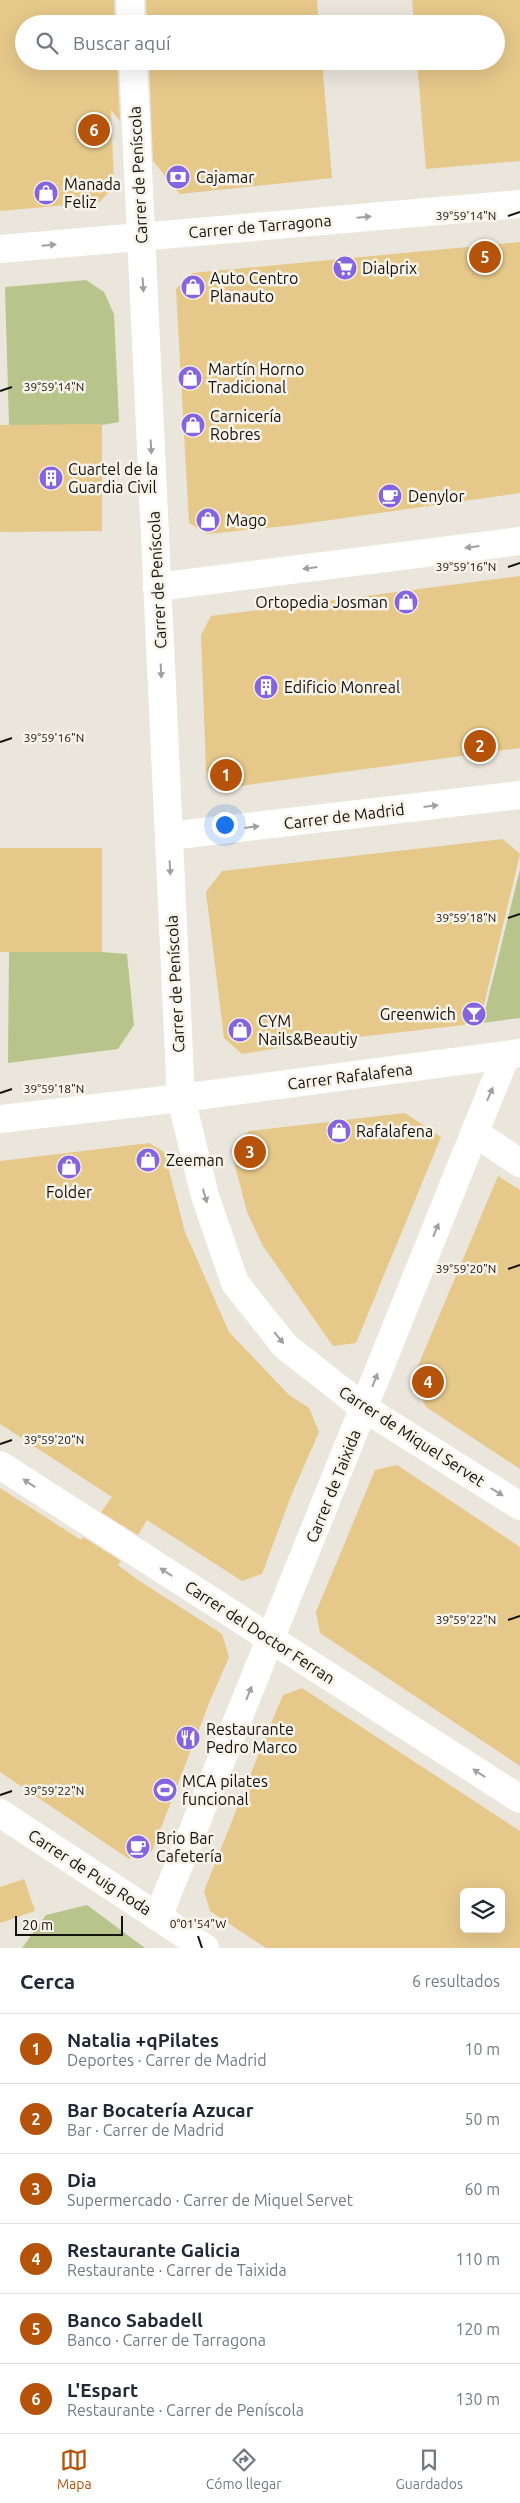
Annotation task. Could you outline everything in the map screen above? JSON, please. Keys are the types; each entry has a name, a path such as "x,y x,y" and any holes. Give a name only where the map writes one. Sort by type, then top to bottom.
{"street":[{"path":"130,0 131,15"},
{"name":"Carrer de Peníscola","path":"133,70 181,1098"},
{"name":"Carrer de Tarragona","path":"0,249 520,204"},
{"path":"157,588 520,540"},
{"name":"Carrer de Madrid","path":"169,836 520,795"},
{"name":"Carrer Rafalafena","path":"0,1119 181,1098 513,1054"},
{"name":"Carrer de Taixida","path":"158,1917 475,1133 513,1054"},
{"name":"Carrer de Miquel Servet","path":"181,1098 205,1196 235,1283 285,1346 364,1408 520,1506"},
{"path":"475,1133 520,1163"},
{"name":"Carrer del Doctor Ferran","path":"0,1465 520,1799"},
{"name":"Carrer de Puig Roda","path":"0,1813 205,1948"}],"green space":[{"path":"86,280 104,292 114,314 119,422 102,425 9,425 5,287"},
{"path":"520,869 520,1018 482,1023"},
{"path":"9,952 102,952 127,954 134,1025 118,1049 8,1063"},
{"path":"87,1905 145,1948 22,1948 46,1915"}],"building":[{"path":"0,0 114,0 115,15 15,15 15,70 117,70 120,121 111,110 114,186 100,202 0,211"},
{"path":"146,0 317,0 318,15 147,15"},
{"path":"412,0 520,0 520,161 426,169 418,70 505,70 505,15 413,15"},
{"path":"149,70 323,70 332,178 180,194 153,161"},
{"path":"520,242 520,493 295,525 208,534 189,523 176,289 192,273"},
{"name":"Cuartel de la Guardia Civil","path":"102,424 102,531 0,532 0,425"},
{"path":"520,576 520,748 218,789 206,771 201,635 211,616"},
{"path":"503,839 520,854 483,1009 464,1025 314,1042 242,1054 224,1038 206,892 222,871"},
{"path":"0,848 102,848 102,952 0,952"},
{"path":"405,1113 441,1137 356,1343 333,1346 263,1246 247,1212 231,1150 249,1131"},
{"path":"149,1143 164,1152 185,1232 229,1332 289,1395 309,1408 319,1432 291,1496 262,1574 242,1581 147,1520 138,1535 101,1512 112,1497 0,1424 0,1161"},
{"path":"498,1176 520,1190 520,1469 426,1407 412,1380"},
{"path":"397,1465 520,1547 520,1766 320,1633 316,1612 375,1470"},
{"path":"0,1488 81,1540 83,1537 121,1561 118,1565 138,1580 222,1634 229,1657 152,1851 129,1859 0,1772"},
{"path":"302,1688 520,1831 520,1948 266,1948 210,1911 204,1891 283,1695"},
{"path":"24,1879 35,1911 0,1923 0,1887"}],"place":[{"name":"L'Espart","path":"94,130"},
{"name":"Cajamar","path":"178,177"},
{"name":"Manada Feliz","path":"46,193"},
{"name":"Banco Sabadell","path":"485,257"},
{"name":"Dialprix","path":"345,268"},
{"name":"Auto Centro Planauto","path":"193,287"},
{"name":"Martín Horno Tradicional","path":"190,378"},
{"name":"Carnicería Robres","path":"193,425"},
{"name":"Cuartel de la Guardia Civil","path":"51,478"},
{"name":"Denylor","path":"390,496"},
{"name":"Mago","path":"208,520"},
{"name":"Ortopedia Josman","path":"406,602"},
{"name":"Edificio Monreal","path":"266,687"},
{"name":"Bar Bocatería Azucar","path":"480,746"},
{"name":"Natalia +qPilates","path":"226,775"},
{"name":"Greenwich","path":"474,1014"},
{"name":"CYM Nails&Beautiy","path":"240,1030"},
{"name":"Rafalafena","path":"339,1131"},
{"name":"Dia","path":"250,1152"},
{"name":"Zeeman","path":"148,1160"},
{"name":"Folder","path":"69,1167"},
{"name":"Restaurante Galicia","path":"428,1382"},
{"name":"Restaurante Pedro Marco","path":"188,1738"},
{"name":"MCA pilates funcional","path":"165,1790"},
{"name":"Brio Bar Cafetería","path":"138,1847"}]}
